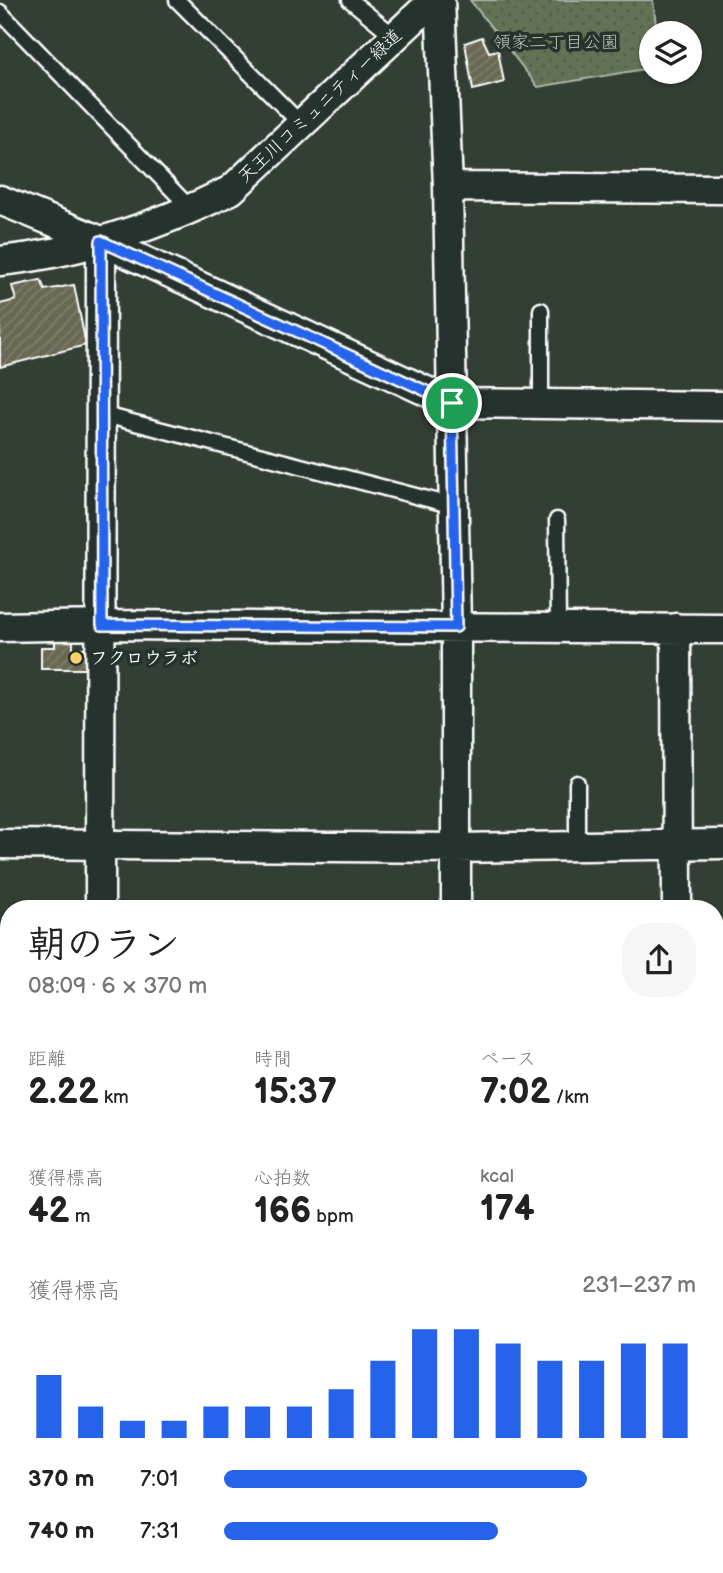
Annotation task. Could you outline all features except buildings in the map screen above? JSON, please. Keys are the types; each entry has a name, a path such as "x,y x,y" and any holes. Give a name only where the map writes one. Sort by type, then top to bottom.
{"street":[{"name":"天王川コミュニティー緑道","path":"0,261 42,256 101,241 191,209 232,190 433,0"},
{"path":"440,0 448,187 454,506 456,900"},
{"path":"448,187 723,189"},
{"path":"0,200 101,241 452,403 723,406"},
{"path":"100,900 101,241"},
{"path":"0,627 102,625 723,629"},
{"path":"676,628 677,900"},
{"path":"0,844 456,848 723,844"}],"lane":[{"path":"177,0 301,124"},
{"path":"351,0 394,36"},
{"path":"0,12 191,209"},
{"path":"541,310 541,404"},
{"path":"102,414 454,506"},
{"path":"557,520 558,628"},
{"path":"577,783 577,846"}],"green space":[{"name":"領家二丁目公園","path":"470,0 653,0 656,21 639,21 639,70 538,87"}],"place":[{"name":"フクロウラボ","path":"76,658"}],"route":[{"path":"101,241 452,403 456,627 102,625 101,241"}]}
